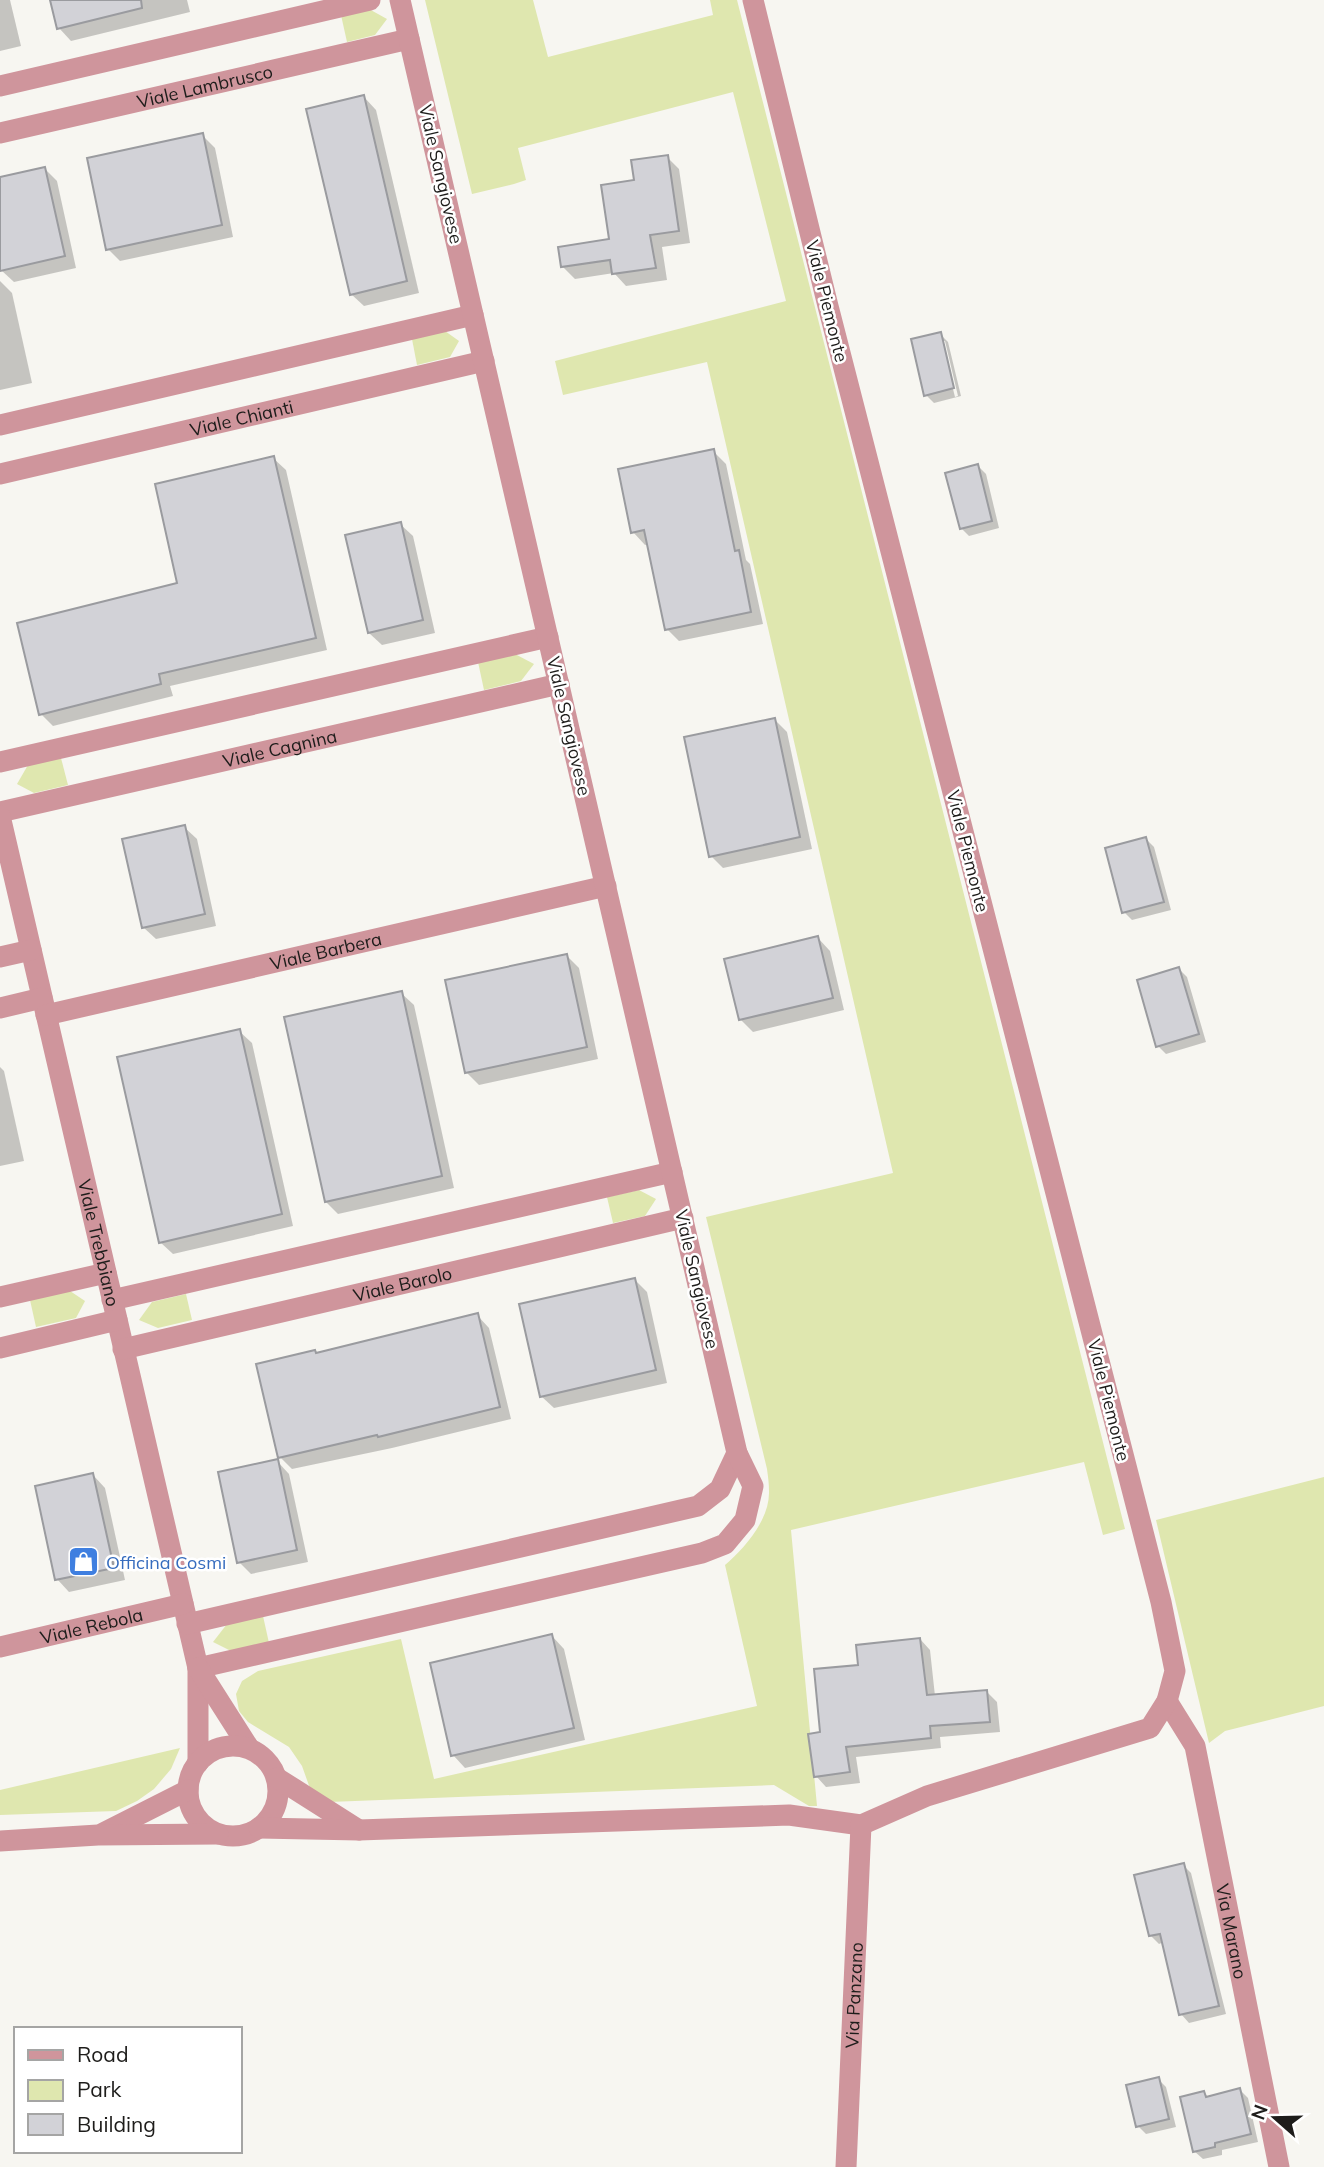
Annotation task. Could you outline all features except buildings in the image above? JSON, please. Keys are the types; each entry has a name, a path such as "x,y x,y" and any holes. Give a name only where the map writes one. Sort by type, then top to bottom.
{"street":[{"path":"0,86 370,0"},
{"name":"Viale Sangiovese","path":"198,1668 702,1553 725,1544 745,1520 753,1486 737,1453 400,0"},
{"name":"Viale Piemonte","path":"753,0 828,306 1161,1602 1175,1671 1167,1701"},
{"name":"Viale Lambrusco","path":"0,133 409,39"},
{"path":"0,425 473,315"},
{"name":"Viale Chianti","path":"0,474 484,361"},
{"path":"0,762 548,637"},
{"name":"Viale Cagnina","path":"0,814 559,684"},
{"name":"Viale Trebbiano","path":"0,814 198,1668 198,1763"},
{"name":"Viale Barbera","path":"0,1008 44,1006 606,886"},
{"path":"0,957 31,950"},
{"path":"0,1348 115,1310 672,1172"},
{"name":"Viale Barolo","path":"123,1349 683,1218"},
{"path":"0,1297 106,1273"},
{"path":"185,1614 698,1506 720,1489 737,1453"},
{"name":"Viale Rebola","path":"0,1647 185,1614"},
{"name":"Viale Trebbiano","path":"198,1668 249,1748"},
{"path":"259,1828 359,1829 789,1815 861,1825 927,1796 1150,1728 1167,1701"},
{"name":"Via Marano","path":"1167,1701 1195,1746 1279,2167"},
{"path":"0,1841 98,1835 246,1834 270,1819 279,1792 271,1765 249,1748 235,1745 221,1747 198,1763 191,1776 188,1790 196,1817 218,1834"},
{"path":"277,1778 359,1829"},
{"path":"98,1835 188,1790"},
{"name":"Via Panzano","path":"846,2167 861,1825"}],"green space":[{"path":"425,0 533,0 548,57 713,15 710,0 737,0 1125,1529 1103,1535 1084,1462 791,1530 817,1806 809,1806 774,1785 329,1802 312,1794 302,1766 289,1747 248,1722 239,1711 236,1694 242,1681 258,1671 401,1639 434,1779 757,1706 725,1565 748,1541 761,1522 768,1502 767,1469 706,1217 893,1173 707,362 563,395 555,361 786,301 733,92 518,148 526,180 472,194"},
{"path":"369,9 387,19 375,35 347,42 341,15"},
{"path":"445,331 459,341 450,357 417,365 412,339"},
{"path":"515,654 534,664 521,681 484,690 478,662"},
{"path":"61,758 68,785 34,793 17,784 28,765"},
{"path":"639,1190 656,1199 645,1216 613,1223 607,1197"},
{"path":"70,1291 85,1301 76,1318 36,1327 30,1300"},
{"path":"186,1294 192,1320 158,1328 139,1320 152,1302"},
{"path":"1324,1477 1324,1706 1225,1731 1209,1743 1156,1520"},
{"path":"263,1616 269,1643 233,1652 213,1642 227,1624"},
{"path":"180,1748 171,1769 154,1789 116,1811 0,1815 0,1790"}],"place":[{"name":"Officina Cosmi","path":"83,1562"}]}
